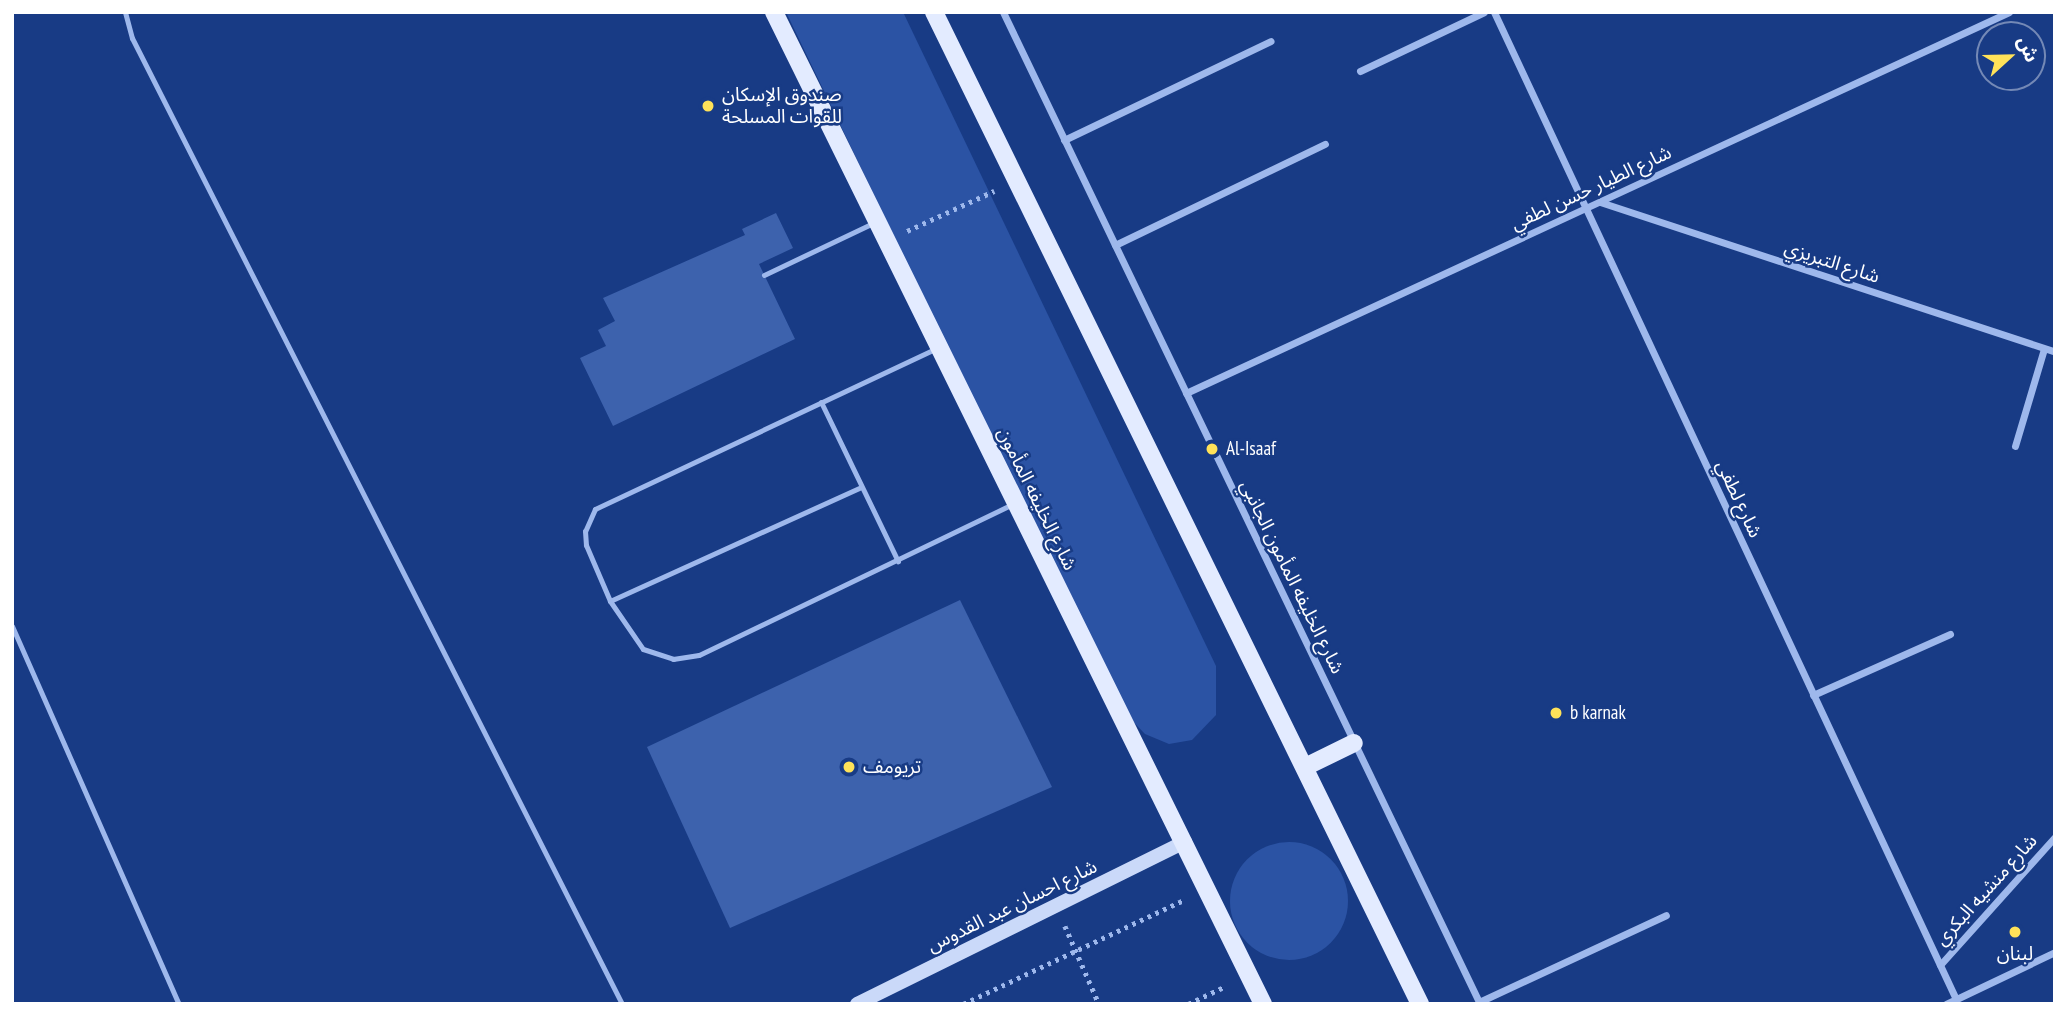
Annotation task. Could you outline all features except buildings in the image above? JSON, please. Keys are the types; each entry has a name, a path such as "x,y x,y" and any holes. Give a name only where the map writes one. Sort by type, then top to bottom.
{"main road":[{"name":"شارع الخليفه المأمون","path":"774,12 1263,1004"},
{"path":"934,12 1307,766 1420,1004"},
{"path":"1307,766 1354,743"}],"street":[{"name":"شارع الخليفه المأمون الجانبي","path":"1003,12 1479,1003"},
{"path":"1360,71 1484,12"},
{"name":"شارع لطفي","path":"1494,12 1956,999"},
{"name":"شارع الطيار حسن لطفي","path":"1186,393 2009,12"},
{"path":"1064,140 1270,41"},
{"path":"1115,245 1325,144"},
{"name":"شارع التبريزي","path":"1600,201 2055,352"},
{"path":"2015,446 2043,349"},
{"path":"1813,695 1950,635"},
{"name":"شارع منشيه البكري","path":"1940,965 2055,837"},
{"name":"شارع احسان عبد القدوس","path":"857,1004 1185,842"},
{"path":"1479,1003 1666,915"},
{"path":"1946,1004 2055,952"}],"lane":[{"path":"125,12 132,38 622,1004"},
{"path":"764,275 876,222"},
{"path":"939,347 595,509 584,531 586,545 610,601 643,649 673,659 699,655 1016,503"},
{"path":"821,402 898,561"},
{"path":"610,601 861,486"},
{"path":"12,626 179,1004"}],"path":[{"path":"885,241 1017,180"},
{"path":"963,1004 1208,889"},
{"path":"1056,906 1099,1004"},
{"path":"1188,1004 1249,975"}],"shaded area":[{"path":"786,12 903,12 1216,666 1216,715 1192,740 1169,744 1145,734 1121,709"},
{"path":"1289,842 1322,852 1338,868 1348,901 1338,934 1322,950 1289,960 1256,950 1240,934 1230,901 1240,868 1256,852"}],"place":[{"name":"صندوق الإسكان للقوات المسلحة","path":"708,106"},
{"name":"Al-Isaaf","path":"1212,449"},
{"name":"b karnak","path":"1556,713"},
{"name":"تريومف","path":"849,767"},
{"name":"لبنان","path":"2015,932"}]}
